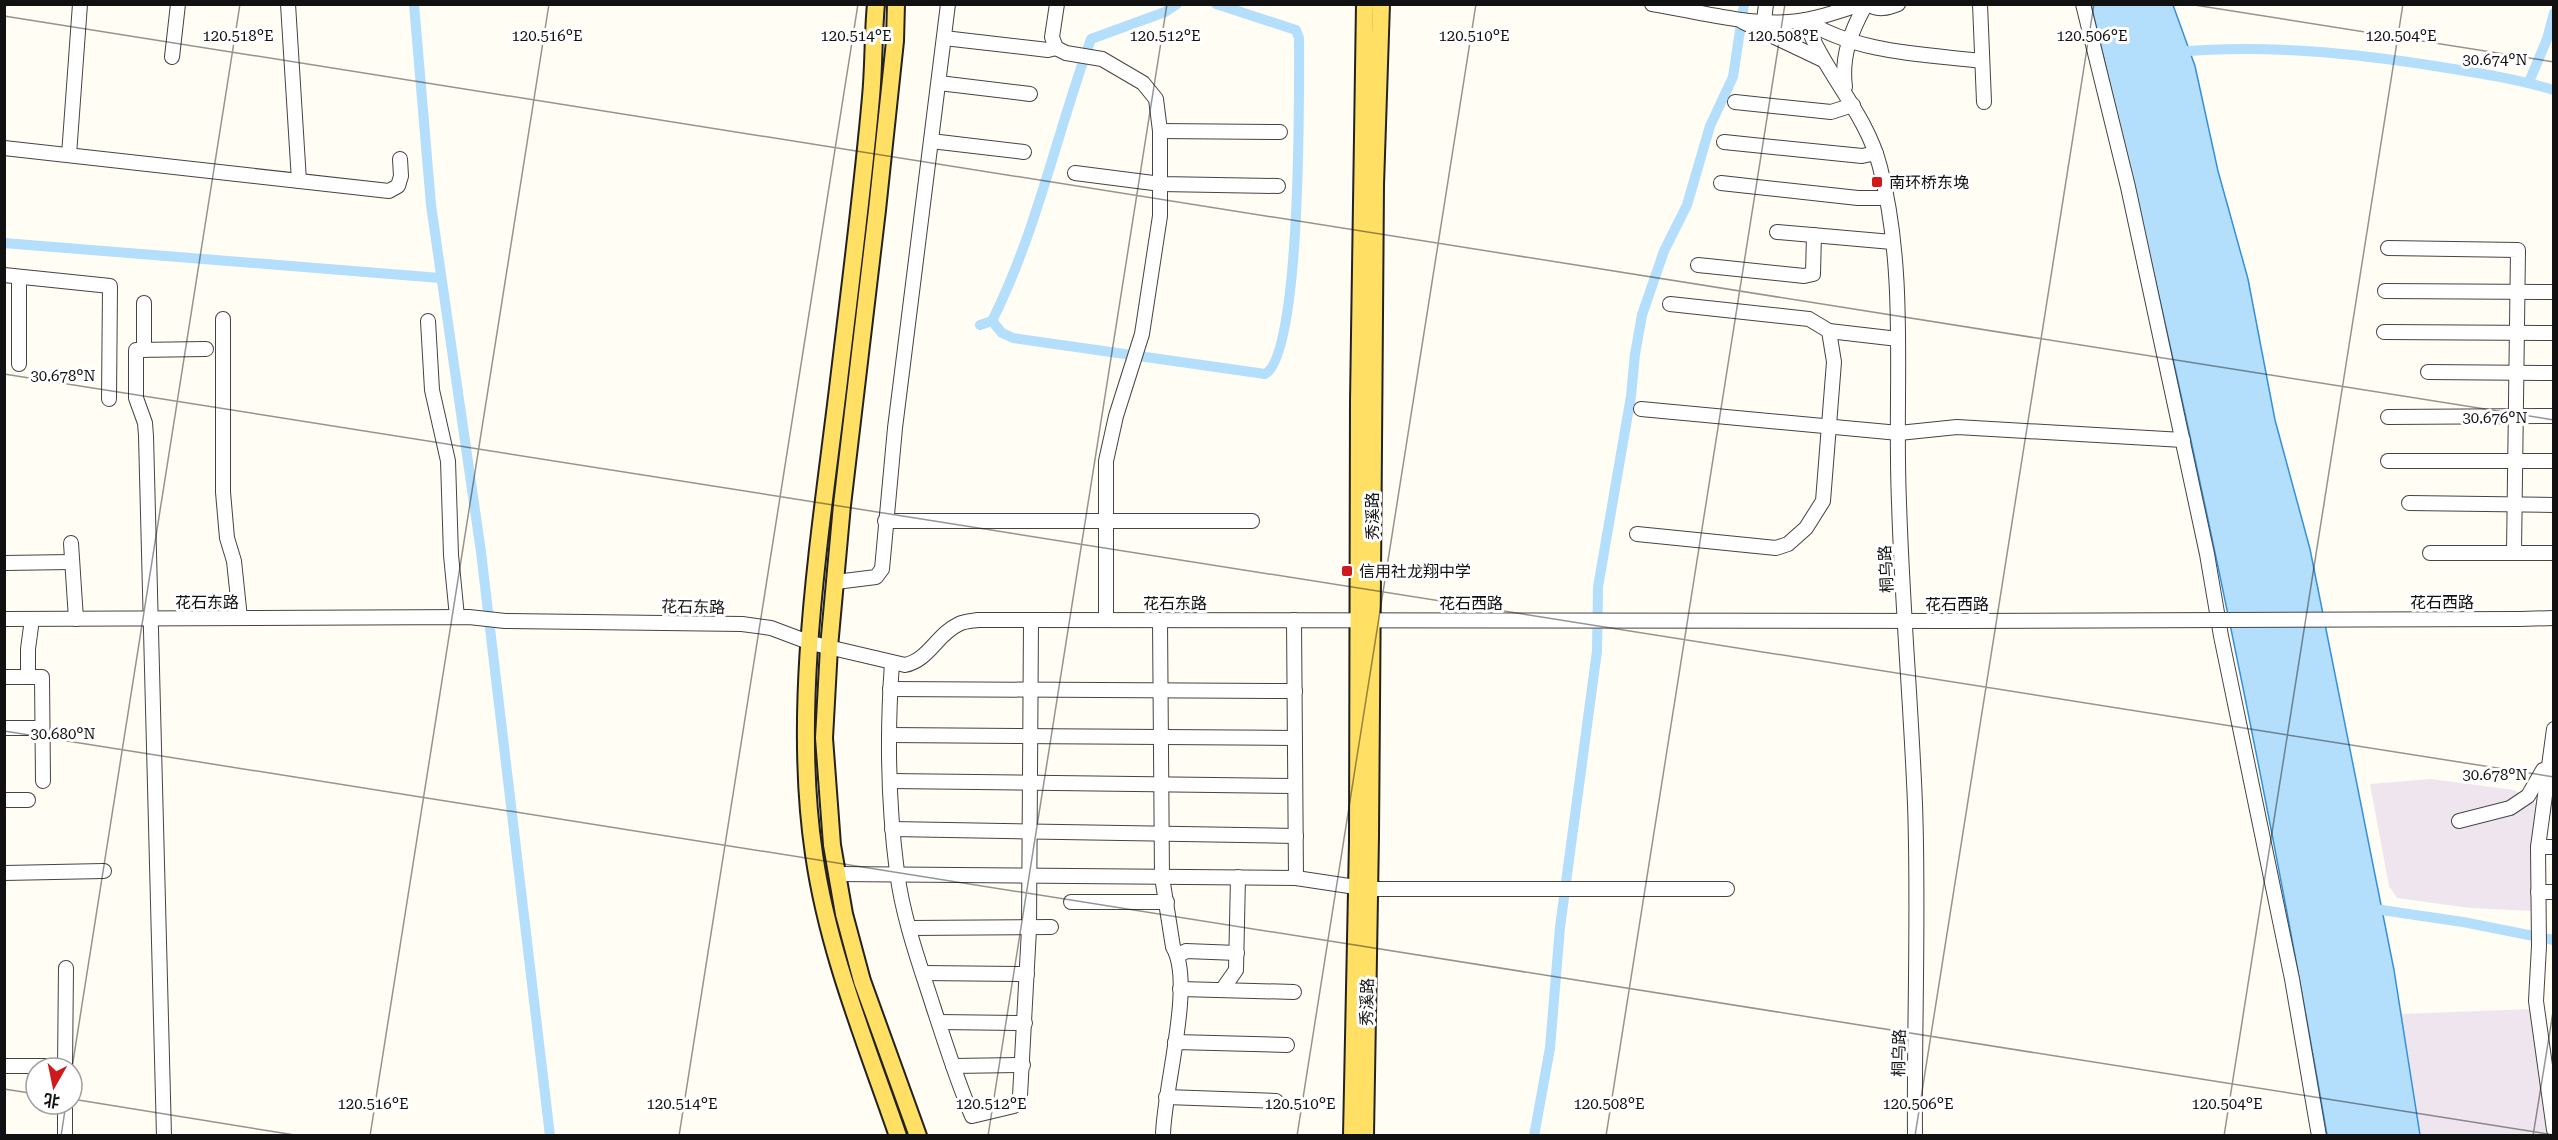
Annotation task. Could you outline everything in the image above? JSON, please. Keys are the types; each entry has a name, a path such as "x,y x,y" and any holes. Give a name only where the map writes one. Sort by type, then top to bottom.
{"main road":[{"path":"876,4 871,100 822,518 811,642 807,763 812,840 818,879 842,977 898,1136"},
{"path":"896,4 895,41 878,210 853,406 829,647 825,709 825,767 837,874 844,914 862,981 918,1136"},
{"path":"895,41 907,4"},
{"name":"秀溪路","path":"1365,4 1359,401 1366,620"},
{"name":"秀溪路","path":"1365,1136 1363,889 1366,620 1381,4"},
{"name":"秀溪路","path":"1352,1136 1363,889"}],"street":[{"path":"69,154 80,4"},
{"path":"172,57 178,4"},
{"path":"288,4 299,181"},
{"path":"836,582 876,577 882,569 896,416 948,4"},
{"path":"1056,48 1052,37 1057,4"},
{"path":"1652,4 1730,17 1786,22 1805,20 1861,4"},
{"path":"1758,20 1766,4"},
{"path":"1735,102 1831,112 1849,99 1843,59 1867,4 1874,8 1882,8 1898,4"},
{"path":"1980,4 1984,102"},
{"path":"2082,4 2128,187 2207,554 2221,636 2270,867 2319,1136"},
{"path":"1730,17 1825,61"},
{"path":"1805,20 1829,34 1849,41 1884,49 1982,61"},
{"name":"桐乌路","path":"1805,20 1812,41 1871,139 1886,198 1892,242 1898,339 1899,500 1915,806 1915,1136"},
{"path":"944,38 1048,50 1056,48 1066,53 1102,59 1143,83 1156,99 1160,131 1159,226 1142,334 1116,416 1106,461 1106,620"},
{"path":"939,82 1030,94"},
{"path":"1160,131 1280,132"},
{"path":"931,141 1024,152"},
{"path":"1724,142 1862,156 1876,153"},
{"path":"4,148 389,191 398,186 401,176 400,159"},
{"path":"1075,173 1161,184 1278,186"},
{"path":"1721,183 1858,198 1886,198"},
{"path":"1777,231 1892,242"},
{"path":"1698,264 1804,276 1813,274 1814,235"},
{"path":"2388,248 2518,250 2514,553"},
{"path":"4,275 110,286 109,399"},
{"path":"19,277 20,364"},
{"path":"2385,291 2553,292"},
{"path":"144,303 144,350"},
{"path":"1671,304 1809,319 1829,331 1898,339"},
{"path":"223,319 223,481 227,538 234,561 240,618"},
{"path":"428,321 432,390 448,461 451,555 463,617"},
{"path":"1637,534 1776,548 1788,544 1806,528 1823,501 1834,362 1829,331"},
{"path":"2384,332 2553,333"},
{"path":"164,1136 152,618 145,423 136,398 136,350 206,349"},
{"path":"2428,372 2553,374"},
{"path":"1641,409 1899,433 1957,427 2183,440"},
{"path":"2388,417 2553,416"},
{"path":"2388,461 2553,461"},
{"path":"2409,503 2553,505"},
{"path":"885,521 1252,521"},
{"path":"71,543 76,619"},
{"path":"2430,553 2553,553"},
{"path":"4,563 71,562"},
{"name":"花石东路","path":"4,619 463,617 505,621 742,624 771,628 829,647 905,665 915,663 942,636 959,624 978,620 1366,620"},
{"name":"花石西路","path":"1366,620 1959,621 2553,618"},
{"path":"28,677 32,619"},
{"path":"892,663 890,781 897,874 909,928 953,1066 972,1116 1014,1106 1020,1096 1028,974 1031,620"},
{"path":"1160,620 1162,877 1173,948 1178,956 1181,972 1173,1066 1166,1097 1163,1136"},
{"path":"1294,620 1296,878"},
{"path":"4,677 42,677 43,781"},
{"path":"890,689 1295,692"},
{"path":"4,728 42,728"},
{"path":"2553,729 2551,763 2538,847 2539,946 2536,1001 2553,1130"},
{"path":"889,735 1295,738"},
{"path":"2459,821 2510,808 2528,796 2551,763"},
{"path":"890,781 1295,786"},
{"path":"4,800 28,800"},
{"path":"892,829 1296,836"},
{"path":"2538,847 2553,847"},
{"path":"4,873 104,871"},
{"path":"837,874 1296,878 1363,889 1575,891 1727,889"},
{"path":"1222,990 1236,970 1238,877"},
{"path":"2538,892 2553,892"},
{"path":"1071,902 1167,902"},
{"path":"909,928 1051,927"},
{"path":"1178,956 1186,951 1237,952"},
{"path":"65,1056 66,968"},
{"path":"1236,970 1254,991"},
{"path":"923,973 1028,974"},
{"path":"1180,989 1294,992"},
{"path":"939,1022 1025,1023"},
{"path":"1175,1042 1287,1045"},
{"path":"953,1066 1023,1065"},
{"path":"4,1066 24,1066"},
{"path":"1166,1097 1276,1101"},
{"path":"64,1136 65,1116"}],"shaded area":[{"path":"2431,779 2514,790 2537,804 2532,848 2533,911 2470,908 2397,898 2389,886 2370,784"},
{"path":"2533,1009 2550,1135 2420,1135 2400,1014"}],"water":[{"path":"2091,5 2173,5 2195,66 2218,171 2248,279 2275,420 2310,549 2394,970 2420,1135 2327,1135 2275,851 2218,568 2157,286"}],"waterway":[{"path":"414,4 431,205 481,552 550,1136"},
{"path":"980,325 992,321 1022,252 1091,39 1165,12 1177,4"},
{"path":"992,321 1002,333 1013,338 1265,374 1277,356 1286,321 1292,272 1298,161 1299,38 1296,30 1216,4"},
{"path":"1534,1136 1550,1048 1560,927 1597,651 1598,587 1631,396 1642,315 1664,251 1687,205 1710,126 1733,77 1744,4"},
{"path":"2529,82 2547,39 2554,13"},
{"path":"2176,52 2242,49 2342,54 2512,79 2554,90"},
{"path":"4,243 440,278"},
{"path":"2368,908 2463,922 2554,940"}],"place":[{"name":"南环桥东堍","path":"1877,182"},
{"name":"信用社龙翔中学","path":"1347,571"}]}
